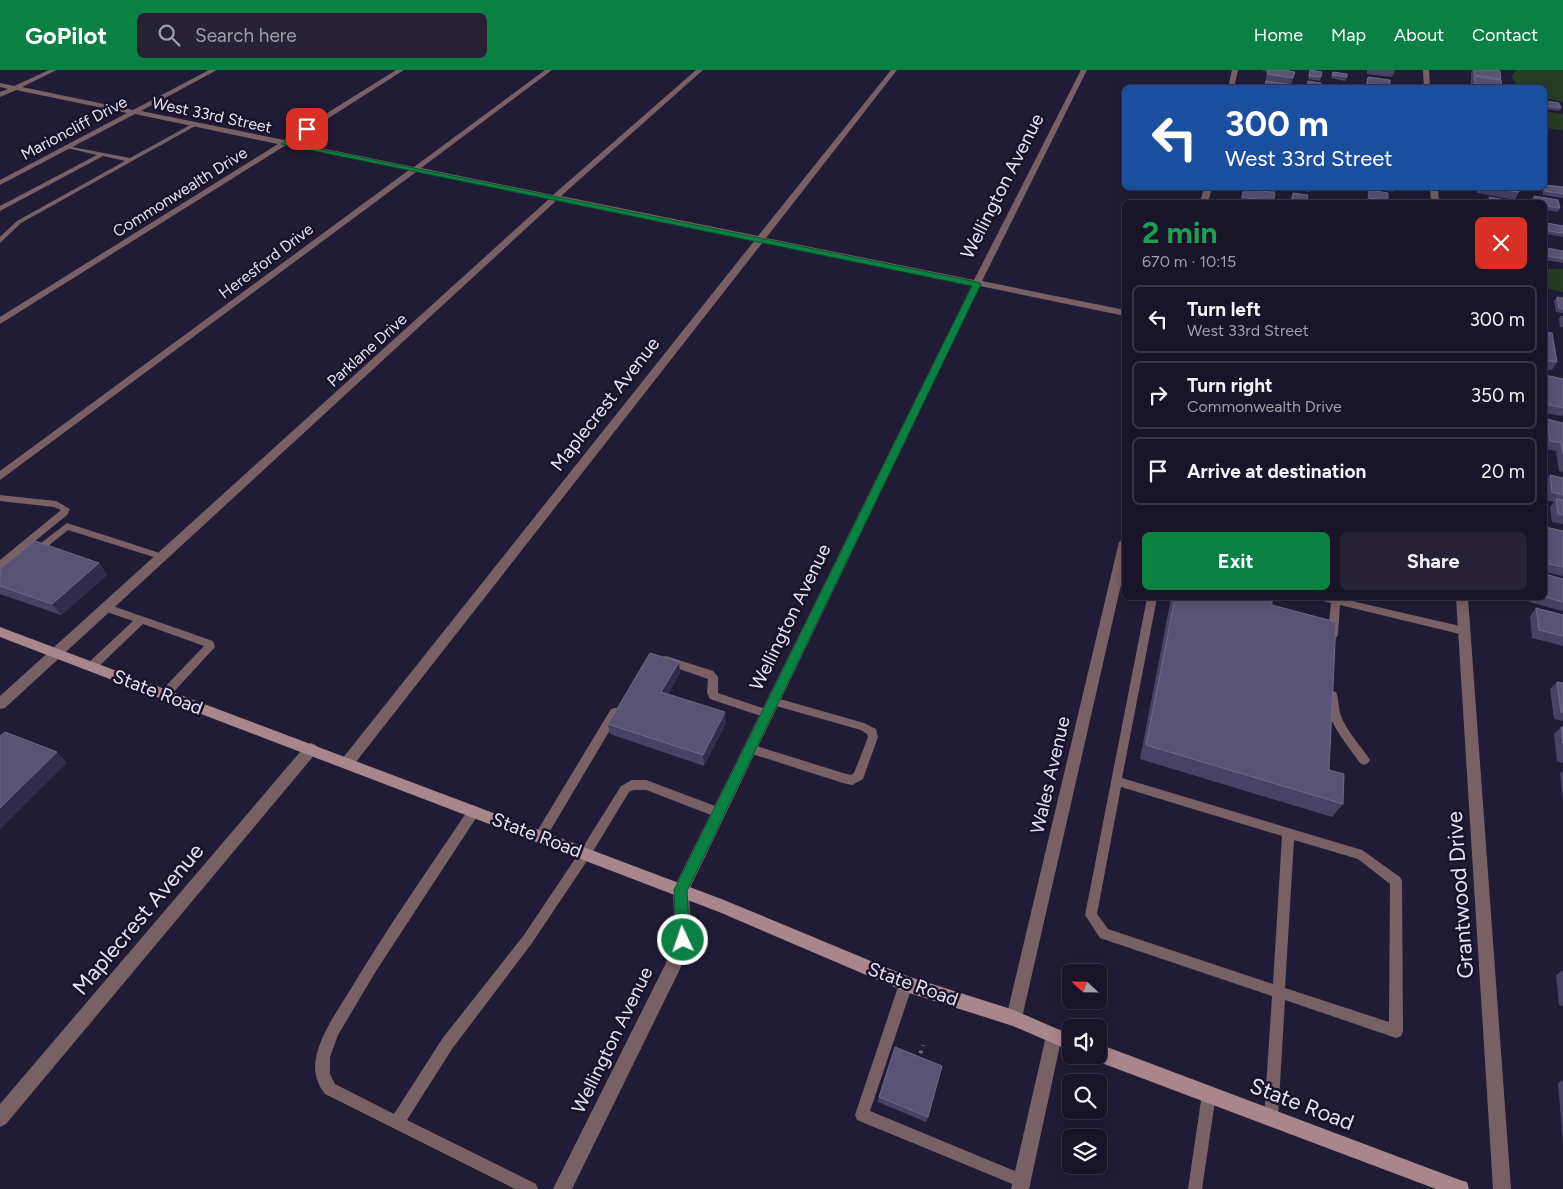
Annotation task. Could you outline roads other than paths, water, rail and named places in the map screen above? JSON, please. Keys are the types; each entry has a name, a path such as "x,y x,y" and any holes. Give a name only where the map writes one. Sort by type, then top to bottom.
{"main road":[{"name":"State Road","path":"0,632 680,890 906,984 1014,1018 1062,1039"},
{"name":"State Road","path":"1107,1056 1460,1189"}],"street":[{"path":"0,94 54,70"},
{"name":"Marioncliff Drive","path":"0,183 214,70"},
{"name":"Commonwealth Drive","path":"0,321 401,70"},
{"name":"Heresford Drive","path":"0,476 549,70"},
{"name":"Parklane Drive","path":"0,704 556,197 700,70"},
{"name":"Maplecrest Avenue","path":"346,763 894,70"},
{"name":"Wellington Avenue","path":"562,1189 672,969 683,940 680,890 1084,70"},
{"path":"1232,85 1235,70"},
{"path":"1426,70 1427,85"},
{"name":"West 33rd Street","path":"0,85 1122,312"},
{"name":"Wales Avenue","path":"1014,1018 1122,555"},
{"name":"Grantwood Drive","path":"1462,600 1502,1189"},
{"name":"Maplecrest Avenue","path":"0,1118 311,749"},
{"path":"1021,1185 1054,1036"}],"lane":[{"path":"0,241 19,222 194,125"},
{"path":"69,147 131,160"},
{"path":"0,209 102,154"},
{"path":"0,498 56,504 66,509 64,513 0,565"},
{"path":"30,556 67,526 163,557"},
{"path":"1116,781 1362,855 1396,881 1396,1031 1104,934 1091,915 1116,781 1152,600"},
{"path":"1331,600 1332,645"},
{"path":"1335,600 1464,631"},
{"path":"107,608 209,644 210,647 165,694"},
{"path":"91,667 140,620"},
{"path":"655,656 709,674 714,677 712,693 714,696 767,714"},
{"path":"1332,680 1332,706 1338,724 1364,760"},
{"path":"540,837 622,700"},
{"path":"750,749 843,778 852,780 859,776 873,737 872,732 864,727 773,701"},
{"path":"397,1123 447,1044 528,939 585,854 625,789 632,785 646,785 718,813"},
{"path":"474,811 369,971 345,1012 323,1056 323,1076 330,1089 531,1189"},
{"path":"1271,1118 1288,832"},
{"path":"906,984 862,1115 1021,1185"},
{"path":"1194,1189 1209,1094"}]}
